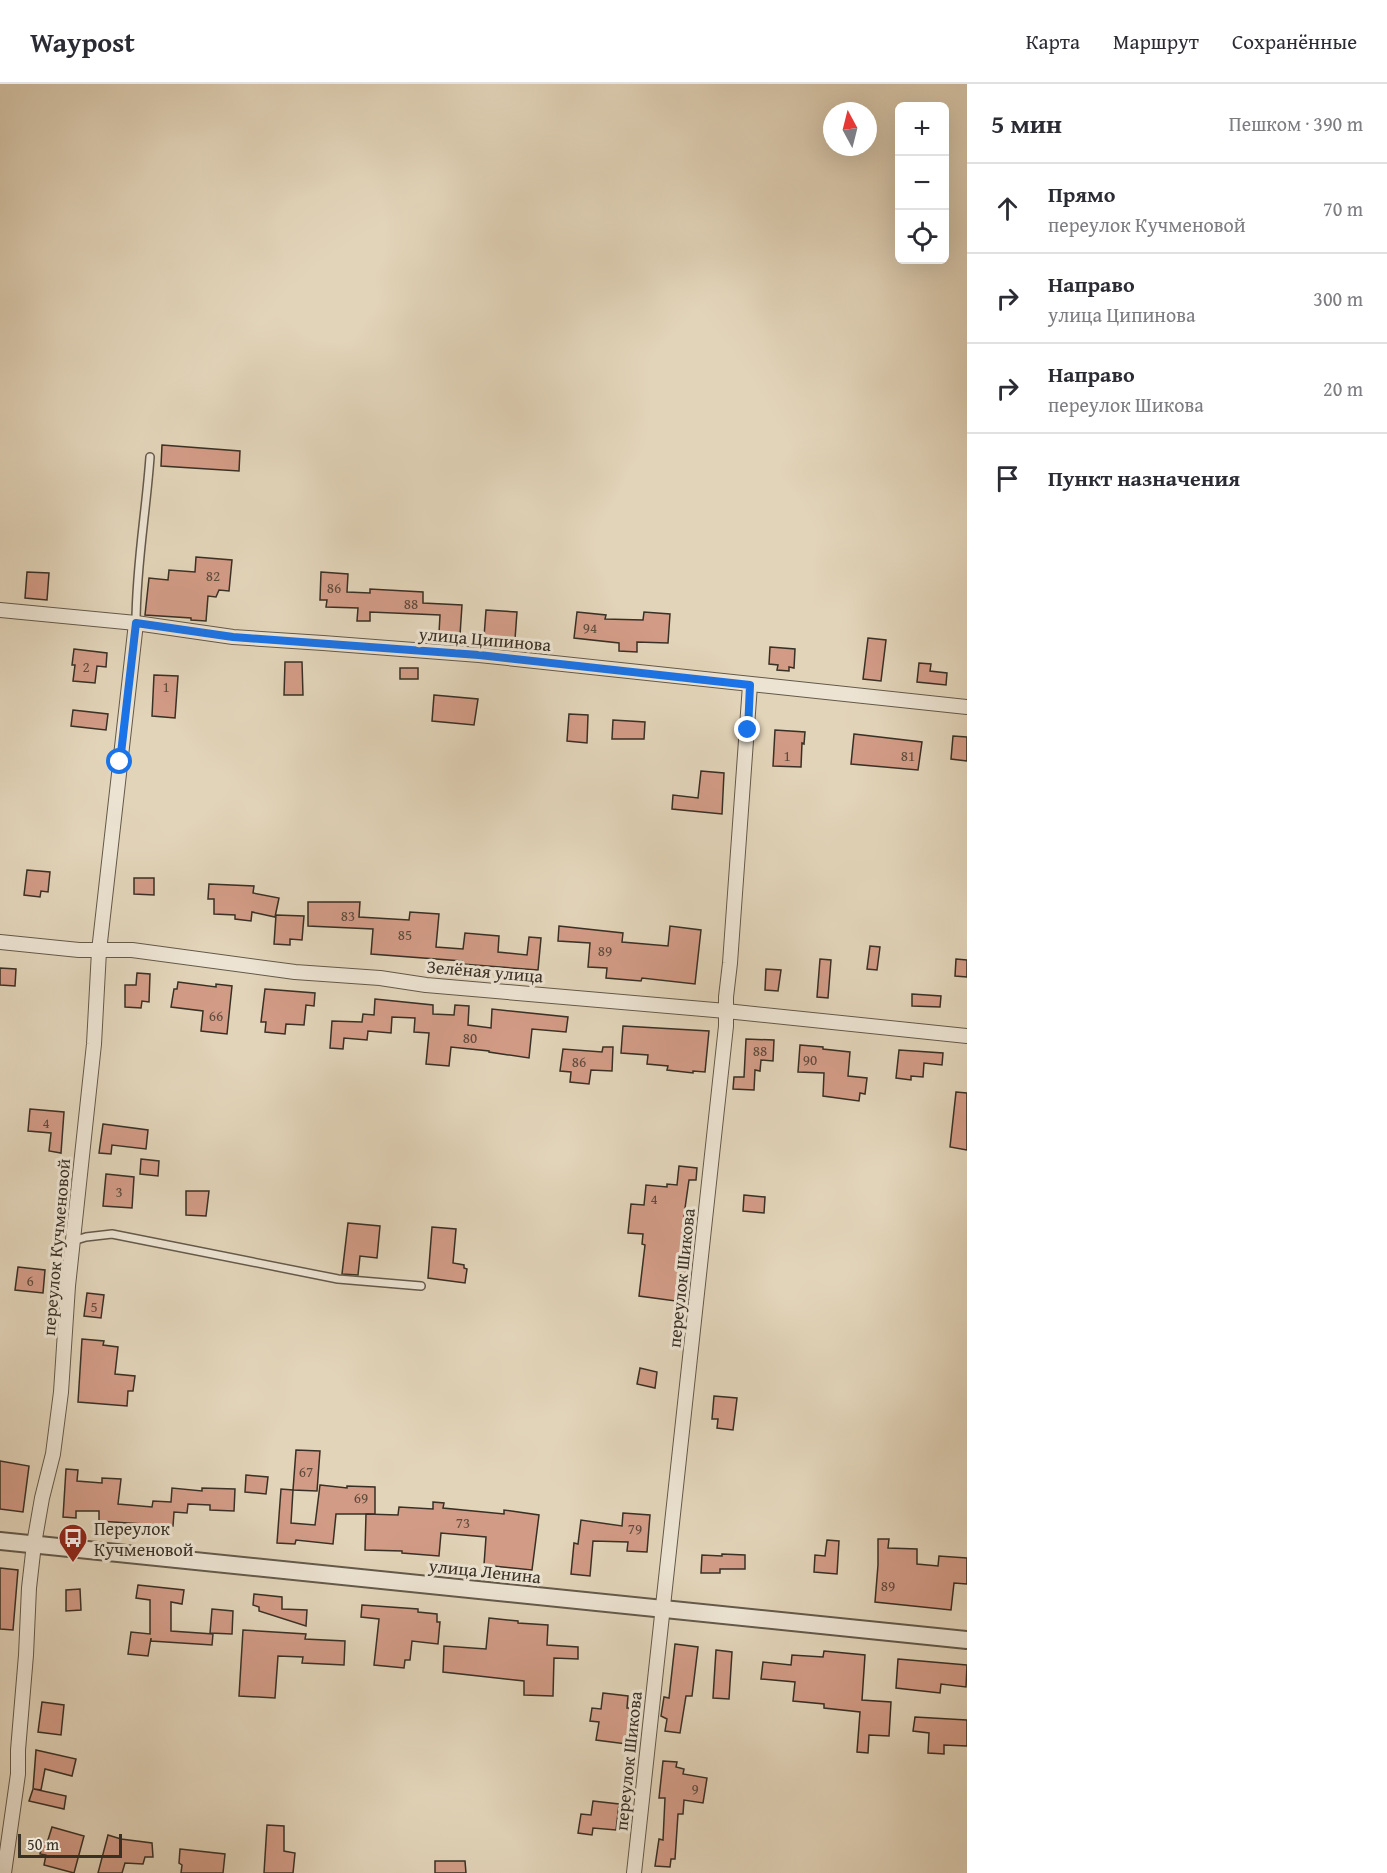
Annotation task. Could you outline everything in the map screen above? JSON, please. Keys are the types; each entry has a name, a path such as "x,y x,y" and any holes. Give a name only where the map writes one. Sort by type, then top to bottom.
{"street":[{"name":"улица Ципинова","path":"0,610 136,623 233,637 479,655 967,707"},
{"name":"переулок Кучменовой","path":"4,1873 18,1774 29,1588 34,1544 40,1506 53,1454 61,1392 73,1241 94,1044 99,951 136,623"},
{"name":"переулок Шикова","path":"634,1873 726,1026 750,685"},
{"name":"Зелёная улица","path":"0,942 99,951 132,950 295,972 380,978 426,985 726,1011 967,1036"},
{"name":"улица Ленина","path":"0,1541 967,1640"}],"lane":[{"path":"136,623 140,539 150,457"},
{"path":"73,1241 99,1234 112,1234 338,1279 421,1286"}],"building":[{"path":"162,445 240,451 239,471 161,466"},
{"path":"196,557 232,560 229,591 219,590 216,597 208,596 206,621 145,615 149,578 168,580 169,570 195,572"},
{"path":"27,572 49,573 47,600 25,598"},
{"path":"321,572 348,574 347,592 370,593 370,589 423,592 423,603 462,605 460,635 439,633 440,615 370,612 370,621 357,621 358,608 326,607 327,600 320,600"},
{"path":"486,610 517,612 515,639 484,637"},
{"path":"577,612 606,615 605,619 643,620 644,612 670,614 668,643 637,642 637,652 619,651 619,643 574,638"},
{"path":"868,638 886,640 881,681 863,679"},
{"path":"770,647 795,649 794,668 789,667 789,671 777,670 778,665 769,664"},
{"path":"74,649 107,653 106,667 97,666 95,683 73,681"},
{"path":"285,662 302,662 303,695 284,695"},
{"path":"919,663 931,664 930,671 947,673 946,685 917,682"},
{"path":"400,668 418,668 418,679 400,679"},
{"path":"154,675 178,676 175,718 152,716"},
{"path":"434,695 478,699 474,725 432,721"},
{"path":"73,710 108,714 106,730 71,726"},
{"path":"569,714 588,715 587,743 567,741"},
{"path":"613,720 645,722 644,739 612,739"},
{"path":"775,730 805,732 801,767 773,766"},
{"path":"854,734 922,742 918,770 851,764"},
{"path":"953,736 967,737 967,761 951,759"},
{"path":"701,771 724,773 722,814 672,809 673,795 698,798"},
{"path":"27,870 50,872 48,892 41,891 40,897 24,895"},
{"path":"134,878 154,878 154,895 134,894"},
{"path":"209,884 254,886 253,893 279,898 275,917 252,912 251,921 235,919 235,915 214,914 214,899 208,899"},
{"path":"308,902 360,902 359,917 409,920 410,912 439,914 436,947 463,949 465,933 499,936 498,952 527,955 529,937 541,938 538,970 371,954 373,929 308,926"},
{"path":"276,915 304,916 302,940 290,939 290,945 274,944"},
{"path":"559,926 623,933 622,942 668,946 670,926 701,930 695,984 642,978 641,981 606,978 607,968 588,967 590,943 558,941"},
{"path":"870,946 880,947 877,970 867,969"},
{"path":"820,959 831,960 828,998 817,997"},
{"path":"956,959 967,960 967,977 955,976"},
{"path":"0,968 16,969 15,986 0,985"},
{"path":"766,969 781,970 778,991 765,990"},
{"path":"137,973 150,974 149,1002 142,1001 141,1008 125,1007 125,985 136,985"},
{"path":"178,982 216,987 216,984 232,986 227,1034 201,1031 203,1011 171,1007 174,989 177,989"},
{"path":"265,989 315,993 314,1006 306,1005 304,1025 286,1024 285,1034 265,1032 266,1022 261,1022"},
{"path":"912,994 941,996 940,1007 912,1006"},
{"path":"375,999 433,1005 433,1014 454,1015 455,1005 469,1006 468,1025 491,1028 492,1009 568,1017 566,1032 532,1029 529,1058 451,1047 449,1066 426,1064 429,1033 414,1032 415,1018 392,1017 391,1033 368,1031 367,1040 344,1038 343,1049 330,1048 332,1021 362,1022 363,1014 374,1015"},
{"path":"623,1026 709,1031 705,1072 667,1070 668,1066 647,1064 648,1055 621,1053"},
{"path":"746,1039 774,1040 773,1061 761,1060 760,1071 755,1070 754,1090 733,1089 734,1077 744,1077"},
{"path":"800,1045 850,1052 848,1076 867,1078 865,1094 860,1093 859,1101 823,1096 824,1073 798,1072"},
{"path":"603,1047 613,1047 612,1071 591,1070 589,1084 570,1082 571,1072 560,1071 563,1049 602,1052"},
{"path":"899,1050 943,1053 942,1065 924,1063 923,1077 911,1076 911,1080 896,1078"},
{"path":"956,1092 967,1093 967,1150 950,1147"},
{"path":"30,1109 64,1112 61,1153 49,1151 51,1133 28,1131"},
{"path":"103,1124 148,1130 146,1149 112,1145 111,1154 99,1153"},
{"path":"141,1159 159,1161 158,1176 140,1174"},
{"path":"679,1166 697,1168 696,1180 689,1180 684,1215 681,1251 688,1252 683,1302 639,1296 645,1245 642,1244 643,1234 628,1233 631,1204 644,1205 646,1185 667,1187 667,1184 677,1185"},
{"path":"106,1174 134,1177 132,1208 103,1206"},
{"path":"186,1191 209,1191 206,1216 186,1215"},
{"path":"744,1195 765,1197 764,1213 743,1211"},
{"path":"348,1223 380,1226 377,1258 360,1256 358,1275 342,1274"},
{"path":"432,1227 456,1229 453,1263 464,1265 467,1269 465,1283 428,1278"},
{"path":"18,1267 45,1270 43,1293 15,1290"},
{"path":"87,1293 104,1295 101,1318 84,1316"},
{"path":"82,1339 104,1341 103,1345 118,1347 115,1374 135,1376 133,1391 128,1391 127,1406 78,1402"},
{"path":"640,1368 657,1372 655,1388 637,1384"},
{"path":"714,1396 737,1398 733,1430 717,1428 718,1419 712,1419"},
{"path":"296,1450 320,1451 317,1491 293,1490"},
{"path":"0,1461 29,1466 23,1512 0,1509"},
{"path":"66,1469 78,1470 77,1481 102,1483 102,1478 121,1479 118,1504 152,1507 153,1501 171,1502 172,1488 202,1491 202,1488 235,1489 234,1511 210,1510 210,1505 188,1504 187,1513 174,1512 173,1526 99,1521 99,1511 76,1511 76,1518 63,1517"},
{"path":"246,1475 268,1477 266,1494 245,1492"},
{"path":"320,1485 347,1488 347,1486 375,1487 375,1514 336,1514 333,1544 296,1540 295,1544 277,1543 281,1489 293,1490 291,1523 315,1525"},
{"path":"433,1502 444,1503 443,1508 504,1514 504,1510 539,1515 532,1570 484,1565 486,1537 441,1533 439,1556 402,1553 402,1551 365,1550 366,1514 398,1515 399,1507 433,1509"},
{"path":"623,1513 650,1515 647,1552 627,1551 628,1542 593,1541 590,1576 571,1574 574,1543 578,1544 581,1520 622,1526"},
{"path":"878,1539 889,1539 888,1548 917,1549 917,1564 938,1566 939,1556 967,1558 967,1584 954,1583 951,1610 875,1602"},
{"path":"827,1540 839,1541 837,1574 814,1572 815,1555 825,1556"},
{"path":"722,1554 745,1555 745,1569 720,1569 720,1573 701,1573 702,1555 722,1556"},
{"path":"0,1568 18,1570 13,1630 0,1629"},
{"path":"138,1585 184,1590 182,1604 171,1602 171,1631 213,1634 212,1645 151,1641 151,1638 148,1656 128,1654 131,1632 150,1634 150,1600 136,1598"},
{"path":"80,1589 81,1610 66,1611 66,1590"},
{"path":"254,1594 282,1597 282,1609 307,1610 306,1626 259,1611 259,1607 253,1605"},
{"path":"362,1605 418,1609 418,1612 437,1614 437,1622 440,1622 438,1644 412,1641 410,1660 405,1660 404,1668 374,1665 379,1619 361,1617"},
{"path":"212,1609 233,1611 232,1634 210,1633"},
{"path":"489,1618 548,1625 547,1645 578,1647 578,1659 554,1658 553,1696 524,1695 524,1681 443,1672 444,1646 486,1649"},
{"path":"243,1630 306,1634 305,1639 345,1641 344,1665 302,1663 303,1657 278,1656 275,1698 239,1696"},
{"path":"675,1644 698,1647 692,1696 686,1696 680,1733 665,1731 667,1719 661,1716 664,1697 669,1698"},
{"path":"716,1650 732,1652 729,1699 713,1698"},
{"path":"824,1651 865,1655 862,1700 891,1702 889,1736 869,1735 868,1753 857,1752 860,1712 824,1708 824,1704 793,1701 795,1682 761,1679 763,1662 791,1665 792,1655 823,1657"},
{"path":"898,1659 967,1665 966,1687 941,1684 940,1693 896,1688"},
{"path":"603,1693 628,1696 627,1708 633,1708 632,1731 636,1731 634,1745 596,1740 599,1722 590,1721 592,1708 601,1709"},
{"path":"42,1702 64,1705 61,1735 38,1732"},
{"path":"915,1717 967,1720 967,1746 944,1745 944,1754 928,1753 929,1733 913,1731"},
{"path":"36,1750 76,1759 72,1776 45,1769 41,1790 34,1789 66,1796 64,1809 29,1801 33,1789"},
{"path":"663,1761 677,1762 676,1767 684,1769 683,1774 707,1778 703,1803 684,1800 683,1814 678,1814 675,1859 671,1859 670,1867 655,1866 659,1839 663,1840 665,1798 659,1798"},
{"path":"593,1801 619,1804 616,1830 593,1828 592,1835 578,1833 581,1814 591,1815"},
{"path":"267,1825 284,1826 284,1851 295,1853 293,1873 264,1873"},
{"path":"52,1827 84,1836 74,1873 44,1865 46,1855 40,1854 43,1842 47,1843"},
{"path":"108,1835 152,1843 153,1857 145,1857 143,1864 125,1863 122,1873 98,1873"},
{"path":"180,1849 225,1854 223,1873 181,1873"},
{"path":"435,1861 465,1861 466,1873 435,1873"}],"place":[{"name":"Переулок Кучменовой","path":"73,1564"}],"route":[{"path":"120,762 136,623 233,637 479,655 750,685 748,730"}]}
